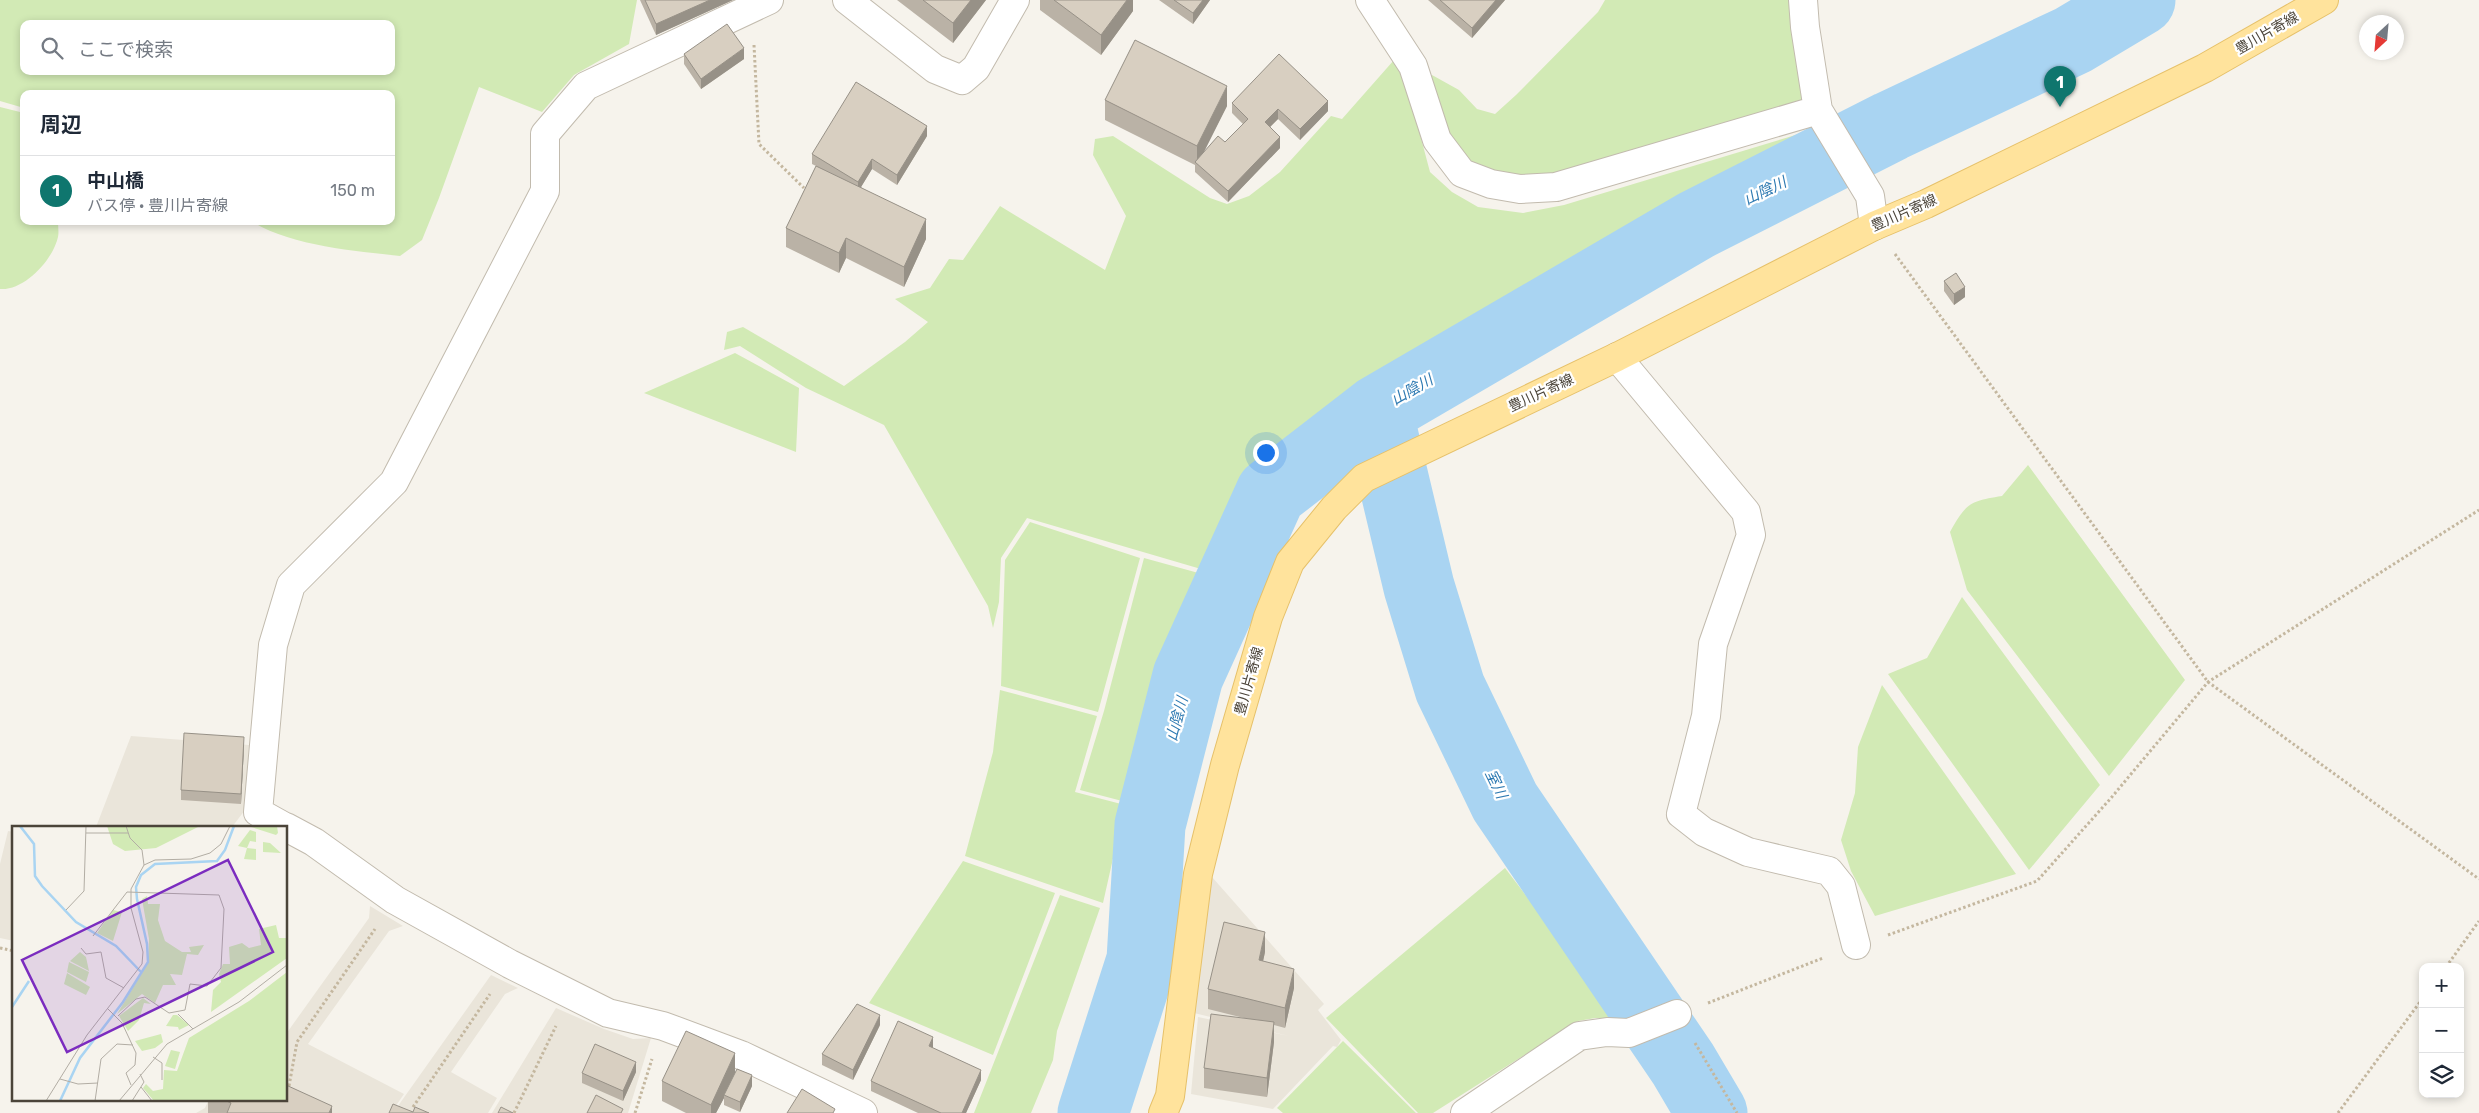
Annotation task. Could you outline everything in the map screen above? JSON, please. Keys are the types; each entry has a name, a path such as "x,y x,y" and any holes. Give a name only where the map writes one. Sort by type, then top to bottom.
{"main road":[{"name":"豊川片寄線","path":"1163,1113 1170,1096 1198,874 1225,765 1268,617 1290,562 1334,508 1364,478 1617,358 1874,226 1926,204 2206,68 2324,0"}],"street":[{"path":"847,0 935,69 962,80 976,68 1015,0"},
{"path":"1370,0 1413,66 1437,140 1462,173 1491,184 1520,189 1556,187 1822,116"},
{"path":"1803,0 1805,27 1822,116 1870,196 1874,226"},
{"path":"284,826 258,812 273,645 291,585 394,482 545,191 545,134 586,86 760,4"},
{"path":"1617,358 1746,512 1751,535 1713,644 1706,716 1681,814 1704,832 1748,852 1829,871 1841,886 1856,945"},
{"path":"288,828 314,842 395,900 510,964 608,1013 662,1026 741,1055 863,1113"},
{"path":"1465,1113 1579,1036 1607,1032 1629,1033 1677,1014"}],"path":[{"path":"760,4 759,144 804,188"},
{"path":"1874,226 2208,682 2479,879"},
{"path":"1737,1113 1677,1014 1856,945 2037,881 2112,798 2208,682 2479,510"},
{"path":"289,1086 297,1042 395,900"},
{"path":"2449,963 2479,921"},
{"path":"413,1106 510,964"},
{"path":"514,1113 572,995"},
{"path":"2338,1113 2419,1003"},
{"path":"635,1113 662,1026"}],"shaded area":[{"path":"131,736 249,745 245,810 233,826 96,826"},
{"path":"8,831 12,832 12,941 0,938 0,864"},
{"path":"1212,877 1324,1004 1318,1010 1341,1040 1337,1047 1333,1046 1273,1109 1191,1094 1198,1017 1289,1036 1194,1013"},
{"path":"370,906 403,926 389,931 308,1044 404,1094 391,1113 196,1113 205,1108 209,1100 288,1100 288,1031 369,918"},
{"path":"491,975 518,988 505,994 451,1072 497,1098 488,1113 393,1113"},
{"path":"556,1008 604,1029 633,1039 651,1038 628,1113 492,1113"}],"green space":[{"path":"0,0 637,0 629,44 574,75 542,112 479,87 422,240 400,256 303,242 259,225 395,225 395,90 20,90 20,107 0,101"},
{"path":"1605,0 1791,0 1792,36 1805,104 1555,176 1493,172 1470,165 1462,159 1451,146 1444,130 1433,97 1432,75 1459,90 1477,109 1495,114 1598,12"},
{"path":"1394,60 1406,82 1430,172 1452,192 1478,207 1523,213 1564,205 1812,130 1812,141 1523,301 1374,393 1266,484 1245,519 1218,574 1027,518 1001,558 999,602 993,628 988,606 884,425 806,388 740,346 724,350 727,332 743,327 844,386 905,342 928,322 895,299 930,288 949,259 963,260 1000,206 1105,270 1126,216 1093,155 1095,139 1113,136 1210,198 1227,204 1249,196 1280,172 1331,116 1342,119"},
{"path":"0,107 20,112 20,225 58,225 58,237 50,255 36,272 18,285 0,289"},
{"path":"735,353 799,388 796,452 644,393"},
{"path":"2028,465 2185,680 2109,776 1967,590 1950,532 1965,509 1976,502 2002,496"},
{"path":"1030,522 1140,558 1098,712 1001,686 1005,560"},
{"path":"1144,558 1213,577 1148,720 1126,802 1080,790 1104,711"},
{"path":"1962,597 2100,785 2029,870 1888,674 1927,658"},
{"path":"1882,685 2016,874 1875,916 1851,871 1841,840 1855,793 1858,747"},
{"path":"1000,690 1097,716 1075,792 1125,805 1103,903 965,856 993,752"},
{"path":"963,861 1055,893 993,1055 869,1003"},
{"path":"1505,868 1620,1019 1595,1018 1578,1021 1433,1113 1418,1113 1326,1018"},
{"path":"1060,895 1100,908 1057,1031 1053,1060 1031,1113 974,1113"},
{"path":"1343,1041 1416,1113 1283,1113 1277,1108"}],"building":[{"path":"645,0 710,0 656,24"},
{"path":"923,0 971,0 953,23"},
{"path":"1054,0 1127,0 1101,35"},
{"path":"1174,0 1203,0 1193,13"},
{"path":"1440,0 1496,0 1472,28"},
{"path":"727,24 744,48 701,79 684,54"},
{"path":"1135,40 1227,86 1197,146 1105,100"},
{"path":"1279,54 1328,101 1300,129 1278,109 1265,122 1280,137 1228,191 1195,162 1218,136 1225,142 1248,119 1232,103"},
{"path":"856,82 927,126 897,175 872,159 858,182 812,154"},
{"path":"816,166 926,219 904,267 846,238 839,253 786,228"},
{"path":"1956,273 1965,287 1954,294 1944,281"},
{"path":"184,733 244,737 241,794 181,790"},
{"path":"1224,922 1265,932 1259,960 1294,969 1285,1008 1208,989"},
{"path":"857,1004 880,1015 853,1070 822,1054"},
{"path":"1211,1014 1274,1022 1267,1078 1204,1068"},
{"path":"898,1021 933,1037 929,1046 981,1070 962,1113 941,1113 871,1081"},
{"path":"686,1031 735,1053 711,1105 662,1081"},
{"path":"595,1044 636,1062 623,1091 582,1073"},
{"path":"737,1069 752,1075 740,1102 724,1095"},
{"path":"288,1086 332,1106 329,1113 227,1113 231,1103 224,1100 288,1100"},
{"path":"802,1089 835,1109 833,1113 787,1113"},
{"path":"596,1095 623,1109 621,1113 587,1113"},
{"path":"393,1104 413,1112 415,1107 429,1113 389,1113"},
{"path":"501,1107 513,1113 498,1113"}],"waterway":[{"name":"山陰川","path":"1093,1113 1142,960 1150,825 1188,676 1271,493 1377,411 1696,225 1891,126 2073,40 2140,0"},
{"name":"室川","path":"1377,411 1419,587 1450,688 1505,802 1683,1064 1712,1113"}],"place":[{"name":"中山橋","path":"2060,107"}]}
